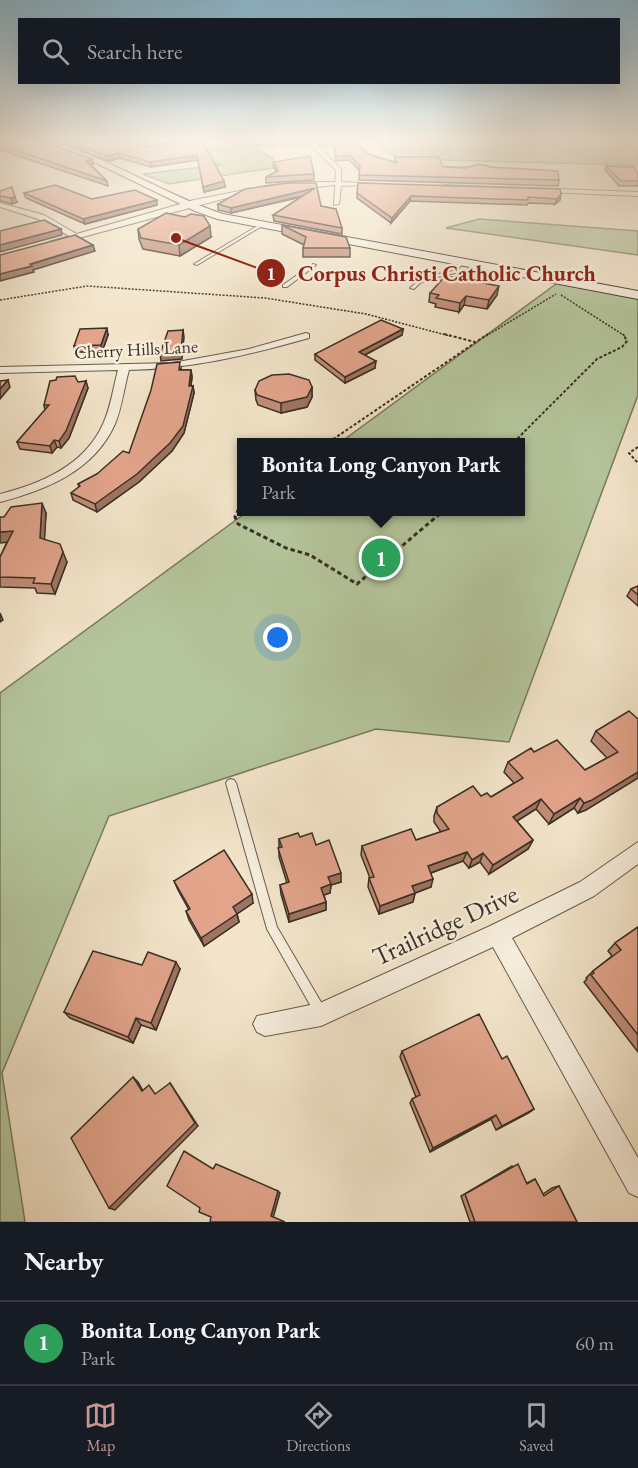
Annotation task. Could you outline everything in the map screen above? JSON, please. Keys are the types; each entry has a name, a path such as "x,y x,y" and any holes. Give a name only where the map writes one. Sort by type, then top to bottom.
{"main road":[{"path":"176,198 221,217 260,226 461,263 560,287 638,296"}],"street":[{"path":"40,246 218,198"},
{"path":"336,204 337,198"},
{"path":"0,204 36,214 76,236"},
{"name":"Cherry Hills Lane","path":"0,370 172,366 209,361 306,336"},
{"path":"0,498 44,484 93,452 110,424 124,368"},
{"name":"Trailridge Drive","path":"265,1024 321,1014 498,934 587,889 638,852"},
{"path":"498,934 638,1184"}],"lane":[{"path":"196,264 260,226"},
{"path":"412,288 421,278 431,274 446,275 454,272 461,263"},
{"path":"285,286 314,265"},
{"path":"231,783 272,929 321,1014"}],"path":[{"path":"0,300 87,286 266,298 366,315 475,342"},
{"path":"335,438 560,287 602,324 625,335 627,341 622,347 597,359 518,438"},
{"path":"638,447 629,453 638,463"},
{"path":"237,514 238,524 286,548 310,555 357,584 437,516"}],"green space":[{"path":"479,219 638,231 638,255 446,228"},
{"path":"560,281 638,295 638,395 509,742 376,729 109,816 2,1073 25,1222 0,1222 0,693 242,516 525,516 525,438 346,438"}],"building":[{"path":"35,198 153,198 157,200 83,219"},
{"path":"229,198 273,198 231,208 218,204"},
{"path":"299,198 319,198 321,206 336,209 342,228 273,215"},
{"path":"364,198 409,198 392,218"},
{"path":"470,198 528,198 528,200"},
{"path":"166,213 185,217 191,214 204,216 210,226 179,245 141,238 138,229"},
{"path":"44,220 61,229 0,245 0,231"},
{"path":"282,225 346,237 350,248 303,248 306,237"},
{"path":"75,235 93,245 30,264 32,266 0,274 0,255"},
{"path":"445,276 499,286 489,300 466,296 460,303 436,298 439,295 430,293"},
{"path":"381,320 403,329 359,352 376,361 345,377 315,354"},
{"path":"107,328 101,345 74,346 80,329"},
{"path":"183,330 181,352 160,354 168,331"},
{"path":"180,362 179,370 191,370 189,386 193,386 183,426 170,443 137,474 95,504 71,493 80,486 78,484 97,474 123,451 129,453 151,390 157,364"},
{"path":"289,374 309,380 312,387 307,397 281,403 257,395 255,390 259,381 272,375"},
{"path":"75,376 78,382 86,381 66,431 59,441 54,440 50,446 17,442 49,405 44,405 50,381 56,380 57,377"},
{"path":"8,380 0,389 0,381"},
{"path":"42,503 40,538 60,544 63,552 51,584 33,583 35,578 0,577 0,557 13,531 0,532 0,517 4,517 11,507"},
{"path":"638,586 638,595 631,589"},
{"path":"629,711 638,719 638,772 592,800 584,803 580,798 554,814 541,799 513,817 533,840 493,865 483,853 472,860 467,852 428,866 433,879 412,886 415,893 380,906 369,878 374,877 362,846 411,829 416,840 449,829 437,813 437,807 473,786 481,796 487,793 491,797 523,778 508,762 531,748 534,752 557,740 585,770 618,752 596,731"},
{"path":"298,833 300,837 312,833 316,845 329,840 341,873 328,877 331,884 321,888 326,902 289,914 280,885 289,882 278,848 282,847 279,839"},
{"path":"224,850 252,894 233,907 237,914 201,938 186,911 190,909 174,881"},
{"path":"638,927 638,1035 591,975 621,950 615,943"},
{"path":"93,951 142,965 148,952 176,962 151,1023 136,1018 128,1037 64,1012"},
{"path":"479,1014 502,1059 507,1056 534,1109 502,1126 496,1115 433,1148 412,1099 420,1095 402,1051"},
{"path":"133,1077 142,1091 149,1085 155,1094 170,1083 195,1123 109,1208 71,1138"},
{"path":"184,1151 213,1169 216,1164 278,1191 271,1216 285,1222 210,1222 211,1217 199,1212 200,1208 167,1186"},
{"path":"518,1164 527,1184 535,1179 544,1196 559,1186 577,1222 475,1222 465,1194"}],"place":[{"name":"Corpus Christi Catholic Church","path":"176,238"},
{"name":"Bonita Long Canyon Park","path":"381,558"}]}
